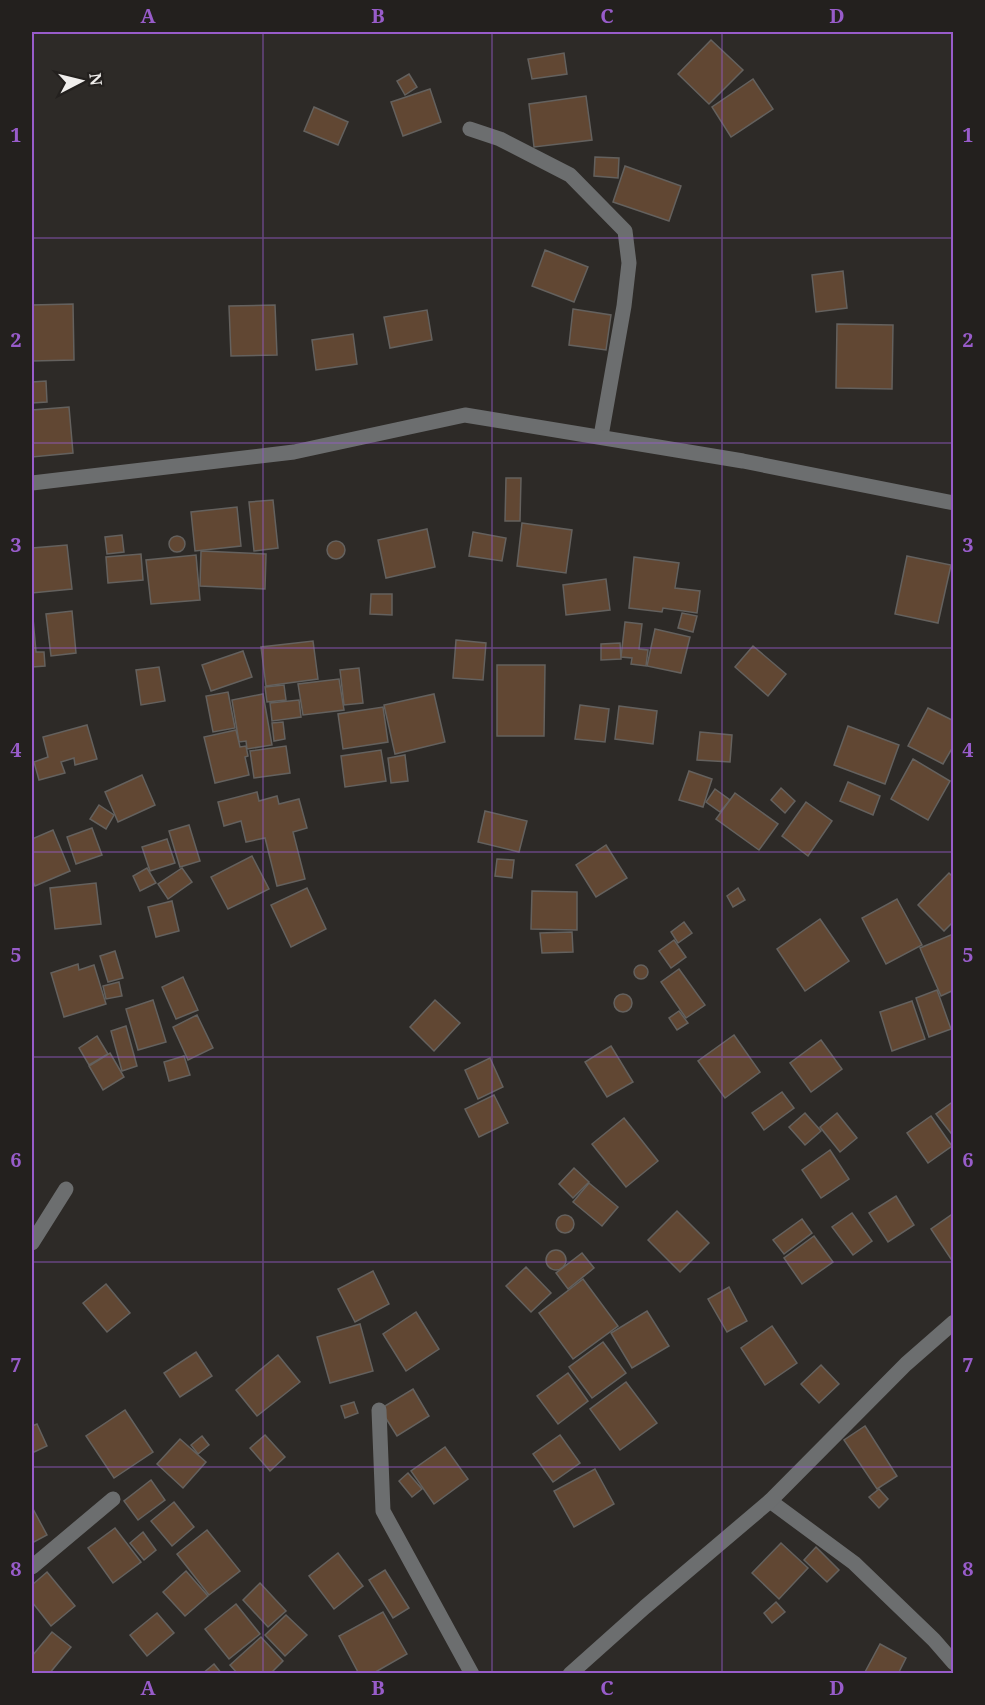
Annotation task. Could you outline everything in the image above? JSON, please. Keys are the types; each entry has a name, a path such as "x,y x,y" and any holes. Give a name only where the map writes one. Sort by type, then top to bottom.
{"street":[{"path":"470,129 500,139 570,175 625,231 629,263 624,306 601,436"},
{"path":"32,483 294,452 465,415 742,461 954,503"},
{"path":"32,1243 66,1189"},
{"path":"570,1674 770,1501 906,1364 954,1322"},
{"path":"379,1410 383,1511 472,1674"},
{"path":"32,1567 112,1499"},
{"path":"770,1501 854,1563 934,1640 954,1663"}],"building":[{"path":"711,40 743,70 709,104 678,74"},
{"path":"564,53 567,74 532,79 528,59"},
{"path":"409,74 417,87 405,95 397,81"},
{"path":"753,79 773,109 731,137 712,107"},
{"path":"430,89 441,122 403,136 391,102"},
{"path":"586,96 592,140 534,147 529,104"},
{"path":"314,107 348,122 338,145 304,131"},
{"path":"595,157 619,158 618,178 594,176"},
{"path":"625,166 681,186 669,221 613,202"},
{"path":"545,250 588,267 574,302 532,286"},
{"path":"843,271 847,308 816,312 812,275"},
{"path":"73,304 74,360 32,361 32,305"},
{"path":"275,305 277,355 231,356 229,306"},
{"path":"573,309 611,315 606,350 569,345"},
{"path":"427,310 432,340 390,348 384,317"},
{"path":"837,324 893,325 892,389 836,388"},
{"path":"353,334 357,364 316,370 312,340"},
{"path":"46,381 47,402 32,403 32,382"},
{"path":"69,407 73,453 32,457 32,410"},
{"path":"506,478 521,478 520,521 505,521"},
{"path":"273,500 278,548 254,551 249,502"},
{"path":"237,507 241,546 195,551 191,512"},
{"path":"522,523 572,530 566,573 517,566"},
{"path":"427,529 435,567 386,578 378,540"},
{"path":"473,532 506,538 502,561 469,556"},
{"path":"122,535 124,552 107,554 105,537"},
{"path":"174,536 180,536 185,544 183,550 174,552 169,547 169,541"},
{"path":"332,541 340,541 345,546 343,557 332,559 327,554 327,546"},
{"path":"67,545 72,589 32,593 32,548"},
{"path":"201,551 266,554 265,589 200,586"},
{"path":"141,554 143,580 108,583 106,557"},
{"path":"196,555 200,600 151,604 146,560"},
{"path":"907,556 951,565 938,623 895,614"},
{"path":"634,557 679,563 675,588 700,591 697,613 663,608 662,612 629,608"},
{"path":"606,579 610,610 566,615 563,585"},
{"path":"371,594 392,594 392,615 370,614"},
{"path":"32,607 36,652 44,652 45,666 32,667"},
{"path":"72,611 76,653 51,656 46,614"},
{"path":"682,613 697,616 693,632 678,628"},
{"path":"625,622 642,624 639,649 648,650 646,666 631,664 632,658 621,657"},
{"path":"655,629 690,637 681,673 647,666"},
{"path":"456,640 486,643 483,680 453,678"},
{"path":"313,641 318,679 266,686 261,647"},
{"path":"620,643 621,659 601,660 601,644"},
{"path":"753,646 786,674 768,696 735,667"},
{"path":"243,651 252,677 211,691 202,665"},
{"path":"497,665 545,665 544,736 497,736"},
{"path":"159,667 165,701 141,705 136,670"},
{"path":"359,668 363,703 344,705 340,670"},
{"path":"339,679 344,710 303,715 298,684"},
{"path":"284,685 286,700 267,702 265,687"},
{"path":"228,692 235,728 213,732 206,696"},
{"path":"263,694 272,745 247,749 246,741 239,742 232,700"},
{"path":"434,694 445,742 395,754 384,705"},
{"path":"299,700 301,717 272,721 270,703"},
{"path":"580,705 609,709 605,742 575,739"},
{"path":"619,706 657,711 653,744 615,739"},
{"path":"383,707 388,742 343,749 338,714"},
{"path":"928,708 954,721 954,745 943,764 908,746"},
{"path":"283,722 285,739 274,741 272,723"},
{"path":"87,725 97,759 75,765 74,758 61,762 65,773 39,780 34,762 48,757 43,737"},
{"path":"848,726 899,745 885,784 834,765"},
{"path":"236,730 240,747 246,746 248,756 245,757 249,775 215,783 204,737"},
{"path":"700,732 732,735 730,762 697,760"},
{"path":"286,746 290,773 254,778 250,751"},
{"path":"381,750 386,781 345,787 341,756"},
{"path":"405,755 408,781 391,783 388,758"},
{"path":"913,759 950,781 928,820 891,799"},
{"path":"689,771 712,779 703,807 679,800"},
{"path":"142,775 155,805 118,822 105,792"},
{"path":"848,782 880,796 873,815 840,801"},
{"path":"781,788 795,801 785,813 771,800"},
{"path":"715,789 730,800 720,812 706,802"},
{"path":"257,792 259,801 277,796 279,804 299,799 307,828 293,832 305,879 277,886 265,838 246,842 241,821 224,826 218,802"},
{"path":"735,793 778,824 759,850 716,819"},
{"path":"806,802 832,821 808,856 782,836"},
{"path":"99,805 114,815 106,829 90,819"},
{"path":"485,811 527,821 519,852 478,842"},
{"path":"189,825 200,861 180,867 169,831"},
{"path":"92,828 102,855 76,864 67,837"},
{"path":"53,830 70,871 35,886 32,879 32,839"},
{"path":"167,839 175,863 150,871 142,847"},
{"path":"606,845 627,878 596,897 576,865"},
{"path":"252,856 269,889 228,909 211,877"},
{"path":"497,859 514,860 512,878 495,876"},
{"path":"147,868 156,883 140,891 133,876"},
{"path":"182,868 192,882 168,899 158,884"},
{"path":"949,873 954,878 954,921 944,931 918,905"},
{"path":"96,883 101,924 55,929 50,888"},
{"path":"307,888 326,929 291,947 271,905"},
{"path":"738,888 745,900 733,907 727,896"},
{"path":"532,891 577,892 577,930 531,929"},
{"path":"897,899 922,945 886,964 862,918"},
{"path":"172,901 179,931 156,937 148,907"},
{"path":"820,919 849,961 805,991 777,949"},
{"path":"684,922 692,933 678,943 671,932"},
{"path":"572,932 573,952 542,953 540,933"},
{"path":"953,934 954,990 941,996 920,948"},
{"path":"674,940 686,957 671,968 659,951"},
{"path":"115,951 123,978 108,982 100,956"},
{"path":"78,964 79,970 94,965 106,1004 64,1017 51,973"},
{"path":"641,965 646,967 648,972 646,977 641,979 636,977 634,972 636,967"},
{"path":"679,969 705,1005 686,1018 661,982"},
{"path":"183,977 198,1010 176,1019 162,987"},
{"path":"119,982 122,996 106,999 103,986"},
{"path":"937,990 951,1029 929,1037 916,998"},
{"path":"623,994 629,997 632,1003 629,1009 623,1012 617,1009 614,1003 617,997"},
{"path":"153,1000 166,1042 138,1050 126,1009"},
{"path":"435,1000 460,1023 434,1051 410,1027"},
{"path":"912,1001 925,1039 892,1051 880,1012"},
{"path":"679,1011 688,1023 677,1030 669,1018"},
{"path":"197,1015 213,1048 188,1060 173,1027"},
{"path":"126,1026 137,1066 122,1071 111,1031"},
{"path":"734,1035 760,1072 725,1098 698,1061"},
{"path":"97,1036 108,1054 89,1065 79,1048"},
{"path":"821,1040 842,1069 811,1092 790,1063"},
{"path":"611,1046 633,1082 607,1097 585,1062"},
{"path":"110,1053 124,1077 103,1090 89,1066"},
{"path":"184,1056 190,1075 169,1081 164,1062"},
{"path":"490,1058 503,1087 478,1099 465,1070"},
{"path":"782,1092 794,1108 764,1130 752,1113"},
{"path":"494,1095 508,1123 479,1137 465,1109"},
{"path":"954,1101 954,1137 936,1114"},
{"path":"805,1113 821,1131 805,1145 789,1127"},
{"path":"837,1113 857,1138 840,1152 820,1127"},
{"path":"931,1116 952,1146 928,1163 907,1133"},
{"path":"624,1118 658,1161 626,1187 592,1144"},
{"path":"830,1150 849,1179 821,1198 802,1170"},
{"path":"574,1168 589,1182 573,1198 559,1184"},
{"path":"589,1183 618,1207 602,1226 573,1202"},
{"path":"896,1196 914,1225 888,1242 869,1213"},
{"path":"677,1211 709,1243 680,1272 648,1240"},
{"path":"852,1213 872,1241 853,1255 832,1227"},
{"path":"954,1213 954,1257 951,1259 931,1229"},
{"path":"565,1215 572,1217 574,1224 572,1231 565,1233 558,1231 556,1224 558,1217"},
{"path":"802,1219 812,1233 784,1254 773,1240"},
{"path":"814,1236 833,1262 802,1284 784,1258"},
{"path":"556,1250 563,1253 566,1260 563,1267 556,1270 549,1267 546,1260 549,1253"},
{"path":"582,1253 594,1268 568,1289 556,1273"},
{"path":"526,1267 551,1293 531,1312 506,1286"},
{"path":"373,1271 389,1304 355,1322 338,1289"},
{"path":"583,1279 618,1326 573,1359 539,1313"},
{"path":"106,1284 130,1313 107,1332 83,1303"},
{"path":"729,1287 747,1321 727,1332 708,1299"},
{"path":"647,1311 669,1346 632,1368 611,1333"},
{"path":"416,1312 439,1349 406,1371 383,1334"},
{"path":"360,1324 373,1371 330,1383 317,1337"},
{"path":"772,1326 797,1363 765,1385 741,1348"},
{"path":"603,1342 626,1373 592,1398 569,1367"},
{"path":"196,1352 212,1376 180,1397 164,1373"},
{"path":"278,1355 300,1382 257,1416 236,1390"},
{"path":"821,1365 839,1384 819,1403 801,1384"},
{"path":"568,1373 588,1401 558,1424 537,1396"},
{"path":"626,1382 657,1423 620,1450 590,1409"},
{"path":"413,1389 429,1416 397,1436 380,1409"},
{"path":"354,1402 358,1413 345,1418 341,1406"},
{"path":"125,1410 153,1452 114,1478 86,1436"},
{"path":"37,1424 47,1446 32,1453 32,1426"},
{"path":"865,1426 897,1476 877,1489 844,1440"},
{"path":"265,1435 285,1457 270,1471 250,1448"},
{"path":"560,1435 580,1463 553,1482 533,1454"},
{"path":"202,1436 209,1445 198,1454 191,1445"},
{"path":"180,1439 206,1462 183,1488 157,1464"},
{"path":"445,1447 468,1479 434,1504 411,1471"},
{"path":"595,1469 614,1504 574,1527 554,1491"},
{"path":"408,1473 422,1489 412,1497 399,1481"},
{"path":"151,1480 165,1500 138,1520 124,1501"},
{"path":"879,1489 888,1499 879,1508 869,1497"},
{"path":"174,1502 194,1527 172,1546 151,1521"},
{"path":"32,1507 47,1535 32,1543"},
{"path":"115,1528 141,1562 113,1583 88,1548"},
{"path":"207,1530 240,1571 209,1595 177,1554"},
{"path":"143,1532 156,1550 144,1560 130,1543"},
{"path":"781,1543 808,1568 779,1599 752,1573"},
{"path":"816,1547 839,1570 827,1582 804,1560"},
{"path":"338,1553 363,1586 334,1609 309,1576"},
{"path":"385,1570 409,1608 393,1618 369,1580"},
{"path":"186,1571 208,1596 185,1616 163,1592"},
{"path":"47,1572 75,1606 51,1626 32,1602 32,1585"},
{"path":"260,1583 286,1611 268,1627 243,1600"},
{"path":"776,1602 785,1612 772,1623 764,1613"},
{"path":"236,1604 260,1634 229,1659 205,1629"},
{"path":"383,1612 407,1654 372,1674 359,1674 339,1636"},
{"path":"157,1613 174,1633 147,1656 130,1635"},
{"path":"286,1615 307,1635 285,1656 265,1635"},
{"path":"52,1632 71,1647 49,1674 32,1674 32,1656"},
{"path":"261,1637 283,1661 270,1674 238,1674 230,1665"},
{"path":"880,1644 906,1658 898,1674 864,1674"},
{"path":"214,1664 222,1674 202,1674"}]}
